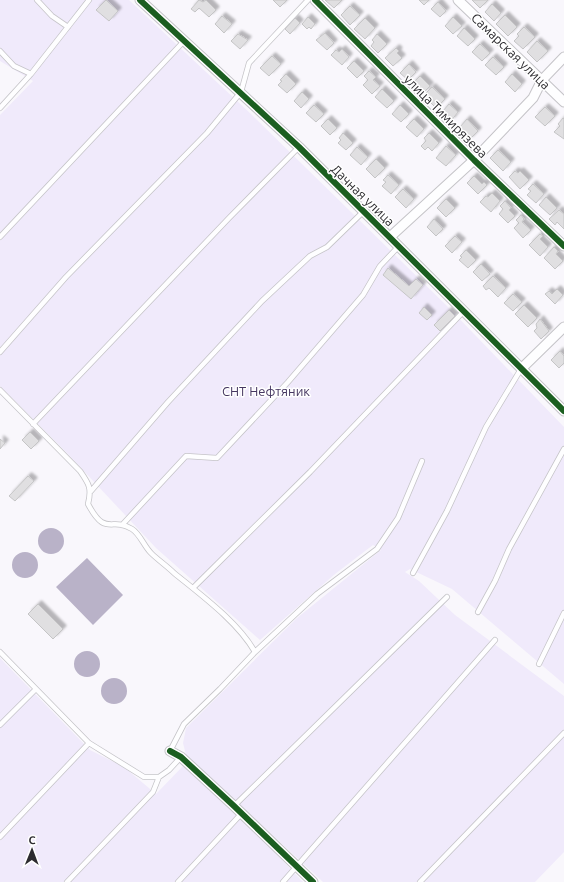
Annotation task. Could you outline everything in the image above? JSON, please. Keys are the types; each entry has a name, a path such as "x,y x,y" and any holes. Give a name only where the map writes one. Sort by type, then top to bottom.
{"street":[{"name":"Дачная улица","path":"140,0 299,147 564,411"},
{"name":"улица Тимирязева","path":"315,0 474,160 564,246"},
{"name":"Самарская улица","path":"458,0 564,102"},
{"path":"390,236 474,160 533,98 542,80 564,57"},
{"path":"521,369 564,327"},
{"path":"170,752 181,757 242,813 312,882"}],"lane":[{"path":"37,0 52,16 68,27"},
{"path":"0,108 31,74 89,0"},
{"path":"0,352 66,277 207,133 241,92 249,63 308,0"},
{"path":"0,237 185,40"},
{"path":"0,51 14,66 31,74"},
{"path":"33,424 229,218 299,147"},
{"path":"255,652 248,639 193,588 151,553 133,529 122,525 106,525 95,517 88,504 91,492 168,402 262,300 310,256 327,247 364,211"},
{"path":"122,525 186,456 217,458 288,382 363,296 380,266 399,246"},
{"path":"193,588 310,472 464,311"},
{"path":"413,573 447,511 486,426 521,369"},
{"path":"0,390 80,470 88,482 91,492"},
{"path":"478,612 509,549 564,449"},
{"path":"170,752 184,724 255,652 317,594 377,549 398,518 422,461"},
{"path":"234,806 447,597"},
{"path":"539,664 564,613"},
{"path":"283,882 297,868 495,640"},
{"path":"0,652 89,743 144,777 158,777 169,770 181,757"},
{"path":"0,725 36,689"},
{"path":"420,882 564,733"},
{"path":"0,837 89,743"},
{"path":"67,882 153,792 158,777"},
{"path":"178,882 242,813"}],"green space":[{"name":"СНТ Нефтяник","path":"0,0 129,0 251,114 448,307 564,427 564,684 452,589 410,569 405,572 419,581 455,615 564,696 564,852 535,882 323,882 186,755 183,743 186,728 297,618 381,550 373,545 335,574 260,640 156,548 66,452 0,386 0,115 33,81 0,61"},
{"path":"0,658 90,750 124,767 156,794 183,766 262,839 303,882 0,882"}],"shaded area":[{"path":"51,528 60,532 64,541 60,550 51,554 42,550 38,541 42,532"},
{"path":"25,552 34,556 38,565 34,574 25,578 16,574 12,565 16,556"},
{"path":"87,558 123,595 93,625 56,587"},
{"path":"87,651 96,655 100,664 96,673 87,677 78,673 74,664 78,655"},
{"path":"114,678 123,682 127,691 123,700 114,704 105,700 101,691 105,682"}],"building":[{"path":"106,0 118,11 109,21 96,10"},
{"path":"199,0 203,2 206,0 216,10 209,17 199,8 195,12 191,9"},
{"path":"273,0 287,0 280,7"},
{"path":"325,0 342,0 334,8"},
{"path":"419,0 429,0 424,5"},
{"path":"472,0 488,0 480,8"},
{"path":"438,2 446,11 440,17 431,9"},
{"path":"492,4 501,13 494,21 485,12"},
{"path":"350,6 360,15 350,25 341,15"},
{"path":"505,15 517,27 508,36 496,24"},
{"path":"222,16 232,24 224,33 215,24"},
{"path":"308,17 315,24 311,29 309,27 307,29 302,24"},
{"path":"453,17 462,26 453,34 445,26"},
{"path":"295,18 300,23 290,34 285,29"},
{"path":"365,18 375,28 365,39 354,29"},
{"path":"524,27 535,37 523,49 514,41 519,36 517,34"},
{"path":"464,28 475,39 468,46 457,36"},
{"path":"325,33 334,43 327,50 316,40"},
{"path":"238,34 248,40 240,49 231,41"},
{"path":"377,34 387,44 378,53 371,46 374,42 372,40"},
{"path":"537,41 548,51 537,62 527,52"},
{"path":"480,44 490,53 482,61 472,52"},
{"path":"396,48 399,51 397,53 402,58 393,66 385,58"},
{"path":"342,49 349,57 342,65 331,55 336,50 339,52"},
{"path":"272,56 281,64 269,76 260,68"},
{"path":"493,57 504,67 496,75 485,65"},
{"path":"354,61 364,71 357,78 347,68"},
{"path":"409,64 416,72 408,80 400,73"},
{"path":"369,71 376,77 373,80 380,86 372,94 363,85 368,80 364,76"},
{"path":"286,74 296,84 287,93 278,85 282,81 280,80"},
{"path":"512,74 522,84 515,92 505,82"},
{"path":"420,76 430,86 422,94 412,84"},
{"path":"432,87 445,99 436,108 426,98 429,96 426,93"},
{"path":"382,89 394,101 387,108 375,97"},
{"path":"302,92 309,99 301,108 294,101"},
{"path":"449,104 458,112 451,121 442,112"},
{"path":"314,105 324,114 316,122 306,113"},
{"path":"400,105 409,114 401,122 392,114"},
{"path":"545,107 555,116 545,126 535,117"},
{"path":"563,118 564,139 554,132 560,126 558,124"},
{"path":"328,119 337,128 330,135 321,126"},
{"path":"414,119 424,129 417,137 406,127"},
{"path":"467,119 478,131 469,140 459,128"},
{"path":"343,133 353,143 346,150 338,143 341,140 339,138"},
{"path":"429,133 439,143 432,151 428,147 425,150 421,146 426,141 424,138"},
{"path":"446,146 456,155 446,166 436,158"},
{"path":"357,147 368,157 361,165 350,155"},
{"path":"498,150 511,162 503,171 490,158"},
{"path":"376,159 385,168 375,178 366,169"},
{"path":"515,171 518,173 520,171 529,180 520,189 509,177"},
{"path":"388,175 399,185 391,194 382,186 386,182 383,180"},
{"path":"474,176 482,184 484,182 487,185 478,194 467,183"},
{"path":"533,184 544,194 536,203 527,195 531,191 528,189"},
{"path":"403,189 414,199 406,208 395,197"},
{"path":"492,193 500,201 491,212 480,202"},
{"path":"546,197 557,208 550,215 539,205"},
{"path":"446,199 455,208 446,217 437,208"},
{"path":"505,201 511,208 509,210 515,216 508,223 499,214 503,209 500,206"},
{"path":"559,210 564,214 564,229 557,222 555,225 549,219"},
{"path":"521,215 524,219 522,222 531,230 523,238 514,228 519,223 516,220"},
{"path":"434,219 443,229 436,236 427,227"},
{"path":"540,234 543,236 540,239 548,247 540,256 529,245"},
{"path":"455,236 462,242 452,253 445,246"},
{"path":"554,247 558,251 556,254 563,261 555,269 544,258"},
{"path":"466,250 476,260 468,268 459,260 462,257 460,256"},
{"path":"481,264 490,274 482,281 473,272"},
{"path":"388,268 409,286 416,279 423,285 411,299 383,275"},
{"path":"493,276 506,288 498,297 489,288 486,290 483,286"},
{"path":"557,289 563,295 555,304 545,294 549,291 552,294"},
{"path":"513,294 522,302 513,311 504,303"},
{"path":"524,305 537,318 528,327 515,314"},
{"path":"424,307 432,315 427,320 419,313"},
{"path":"449,310 455,316 440,331 434,325"},
{"path":"540,319 549,331 541,339 534,331 537,328 536,324"},
{"path":"560,351 564,356 564,363 559,368 551,360"},
{"path":"30,432 39,441 31,449 22,440"},
{"path":"0,439 5,443 0,449"},
{"path":"28,476 34,481 15,501 9,496"},
{"path":"38,604 63,629 53,639 28,614"}],"cycle path":[{"path":"140,0 299,147 564,411"},
{"path":"315,0 474,160 564,246"},
{"path":"170,751 181,757 313,882"}]}
